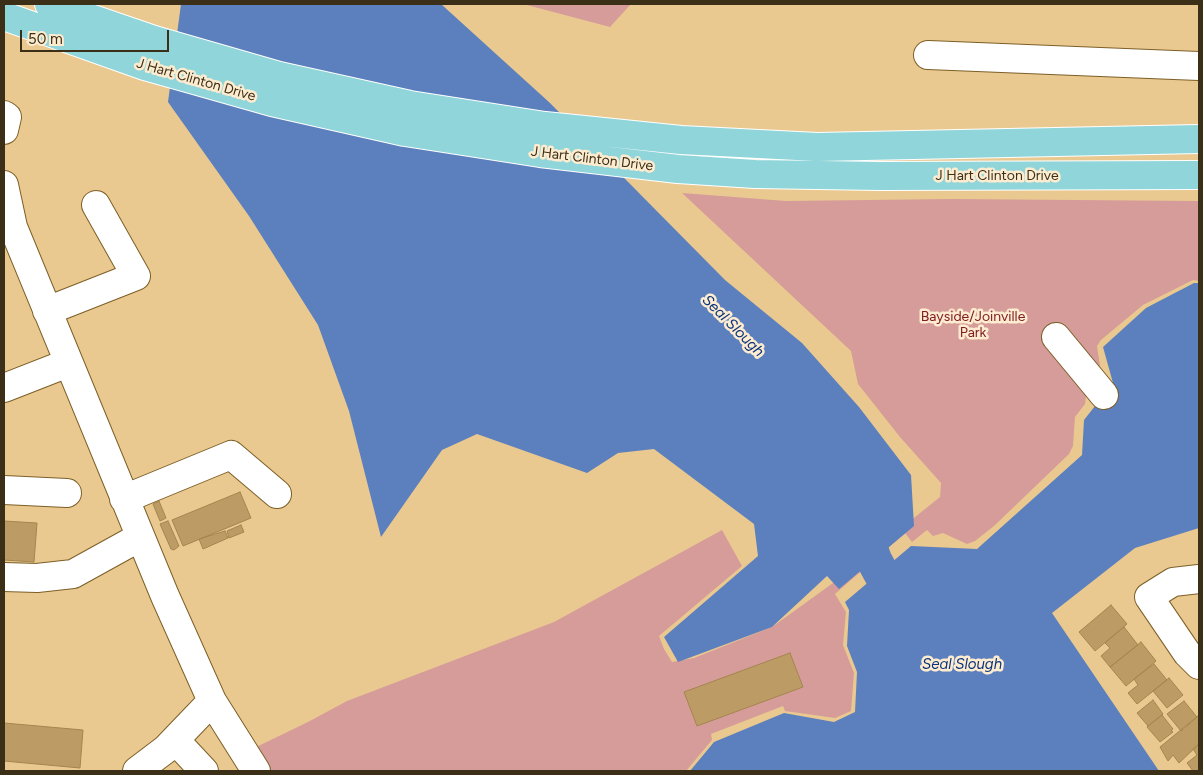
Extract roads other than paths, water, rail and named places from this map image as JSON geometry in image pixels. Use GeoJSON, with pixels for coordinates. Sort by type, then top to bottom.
{"type":"FeatureCollection","features":[{"type":"Feature","properties":{"kind":"main road","name":"J Hart Clinton Drive"},"geometry":{"type":"LineString","coordinates":[[49,4],[216,59],[318,85],[410,105],[546,126],[757,146],[899,147],[1199,139]]}},
{"type":"Feature","properties":{"kind":"main road","name":"J Hart Clinton Drive"},"geometry":{"type":"LineString","coordinates":[[4,16],[145,66],[272,102],[405,132],[598,160],[755,174],[843,176],[1199,175]]}},
{"type":"Feature","properties":{"kind":"street"},"geometry":{"type":"LineString","coordinates":[[928,54],[1199,66]]}},
{"type":"Feature","properties":{"kind":"street"},"geometry":{"type":"LineString","coordinates":[[4,115],[7,117],[4,130]]}},
{"type":"Feature","properties":{"kind":"street"},"geometry":{"type":"LineString","coordinates":[[4,184],[13,227],[165,596],[212,701],[256,771]]}},
{"type":"Feature","properties":{"kind":"street"},"geometry":{"type":"LineString","coordinates":[[47,311],[136,276],[96,205]]}},
{"type":"Feature","properties":{"kind":"street"},"geometry":{"type":"LineString","coordinates":[[1056,337],[1104,395]]}},
{"type":"Feature","properties":{"kind":"street"},"geometry":{"type":"LineString","coordinates":[[6,379],[68,363]]}},
{"type":"Feature","properties":{"kind":"street"},"geometry":{"type":"LineString","coordinates":[[124,499],[231,455],[277,494]]}},
{"type":"Feature","properties":{"kind":"street"},"geometry":{"type":"LineString","coordinates":[[4,490],[67,493]]}},
{"type":"Feature","properties":{"kind":"street"},"geometry":{"type":"LineString","coordinates":[[4,577],[37,578],[72,574],[140,537]]}},
{"type":"Feature","properties":{"kind":"street"},"geometry":{"type":"LineString","coordinates":[[1199,579],[1172,582],[1149,597],[1187,653],[1199,665]]}},
{"type":"Feature","properties":{"kind":"street"},"geometry":{"type":"LineString","coordinates":[[136,771],[175,740],[212,701]]}},
{"type":"Feature","properties":{"kind":"street"},"geometry":{"type":"LineString","coordinates":[[175,740],[204,771]]}},
{"type":"Feature","properties":{"kind":"water"},"geometry":{"type":"Polygon","coordinates":[[[181,4],[441,4],[550,103],[725,280],[802,343],[859,407],[911,475],[914,526],[839,589],[827,576],[772,627],[678,662],[664,637],[758,556],[754,524],[654,449],[618,453],[587,473],[477,434],[442,450],[381,537],[349,411],[318,325],[249,216],[168,102],[181,4]]]}},
{"type":"Feature","properties":{"kind":"water","name":"Seal Slough"},"geometry":{"type":"Polygon","coordinates":[[[1194,283],[1199,283],[1199,528],[1135,548],[1052,613],[1159,771],[690,771],[714,742],[784,713],[834,722],[855,712],[857,672],[847,646],[849,610],[845,602],[911,546],[977,549],[1082,455],[1084,420],[1113,383],[1103,347],[1146,308],[1194,283]]]}},
{"type":"Feature","properties":{"kind":"waterway","name":"Seal Slough"},"geometry":{"type":"LineString","coordinates":[[857,512],[874,560],[904,615]]}},
{"type":"Feature","properties":{"kind":"park label","name":"Bayside/Joinville Park"},"geometry":{"type":"Point","coordinates":[973,326]}}]}
